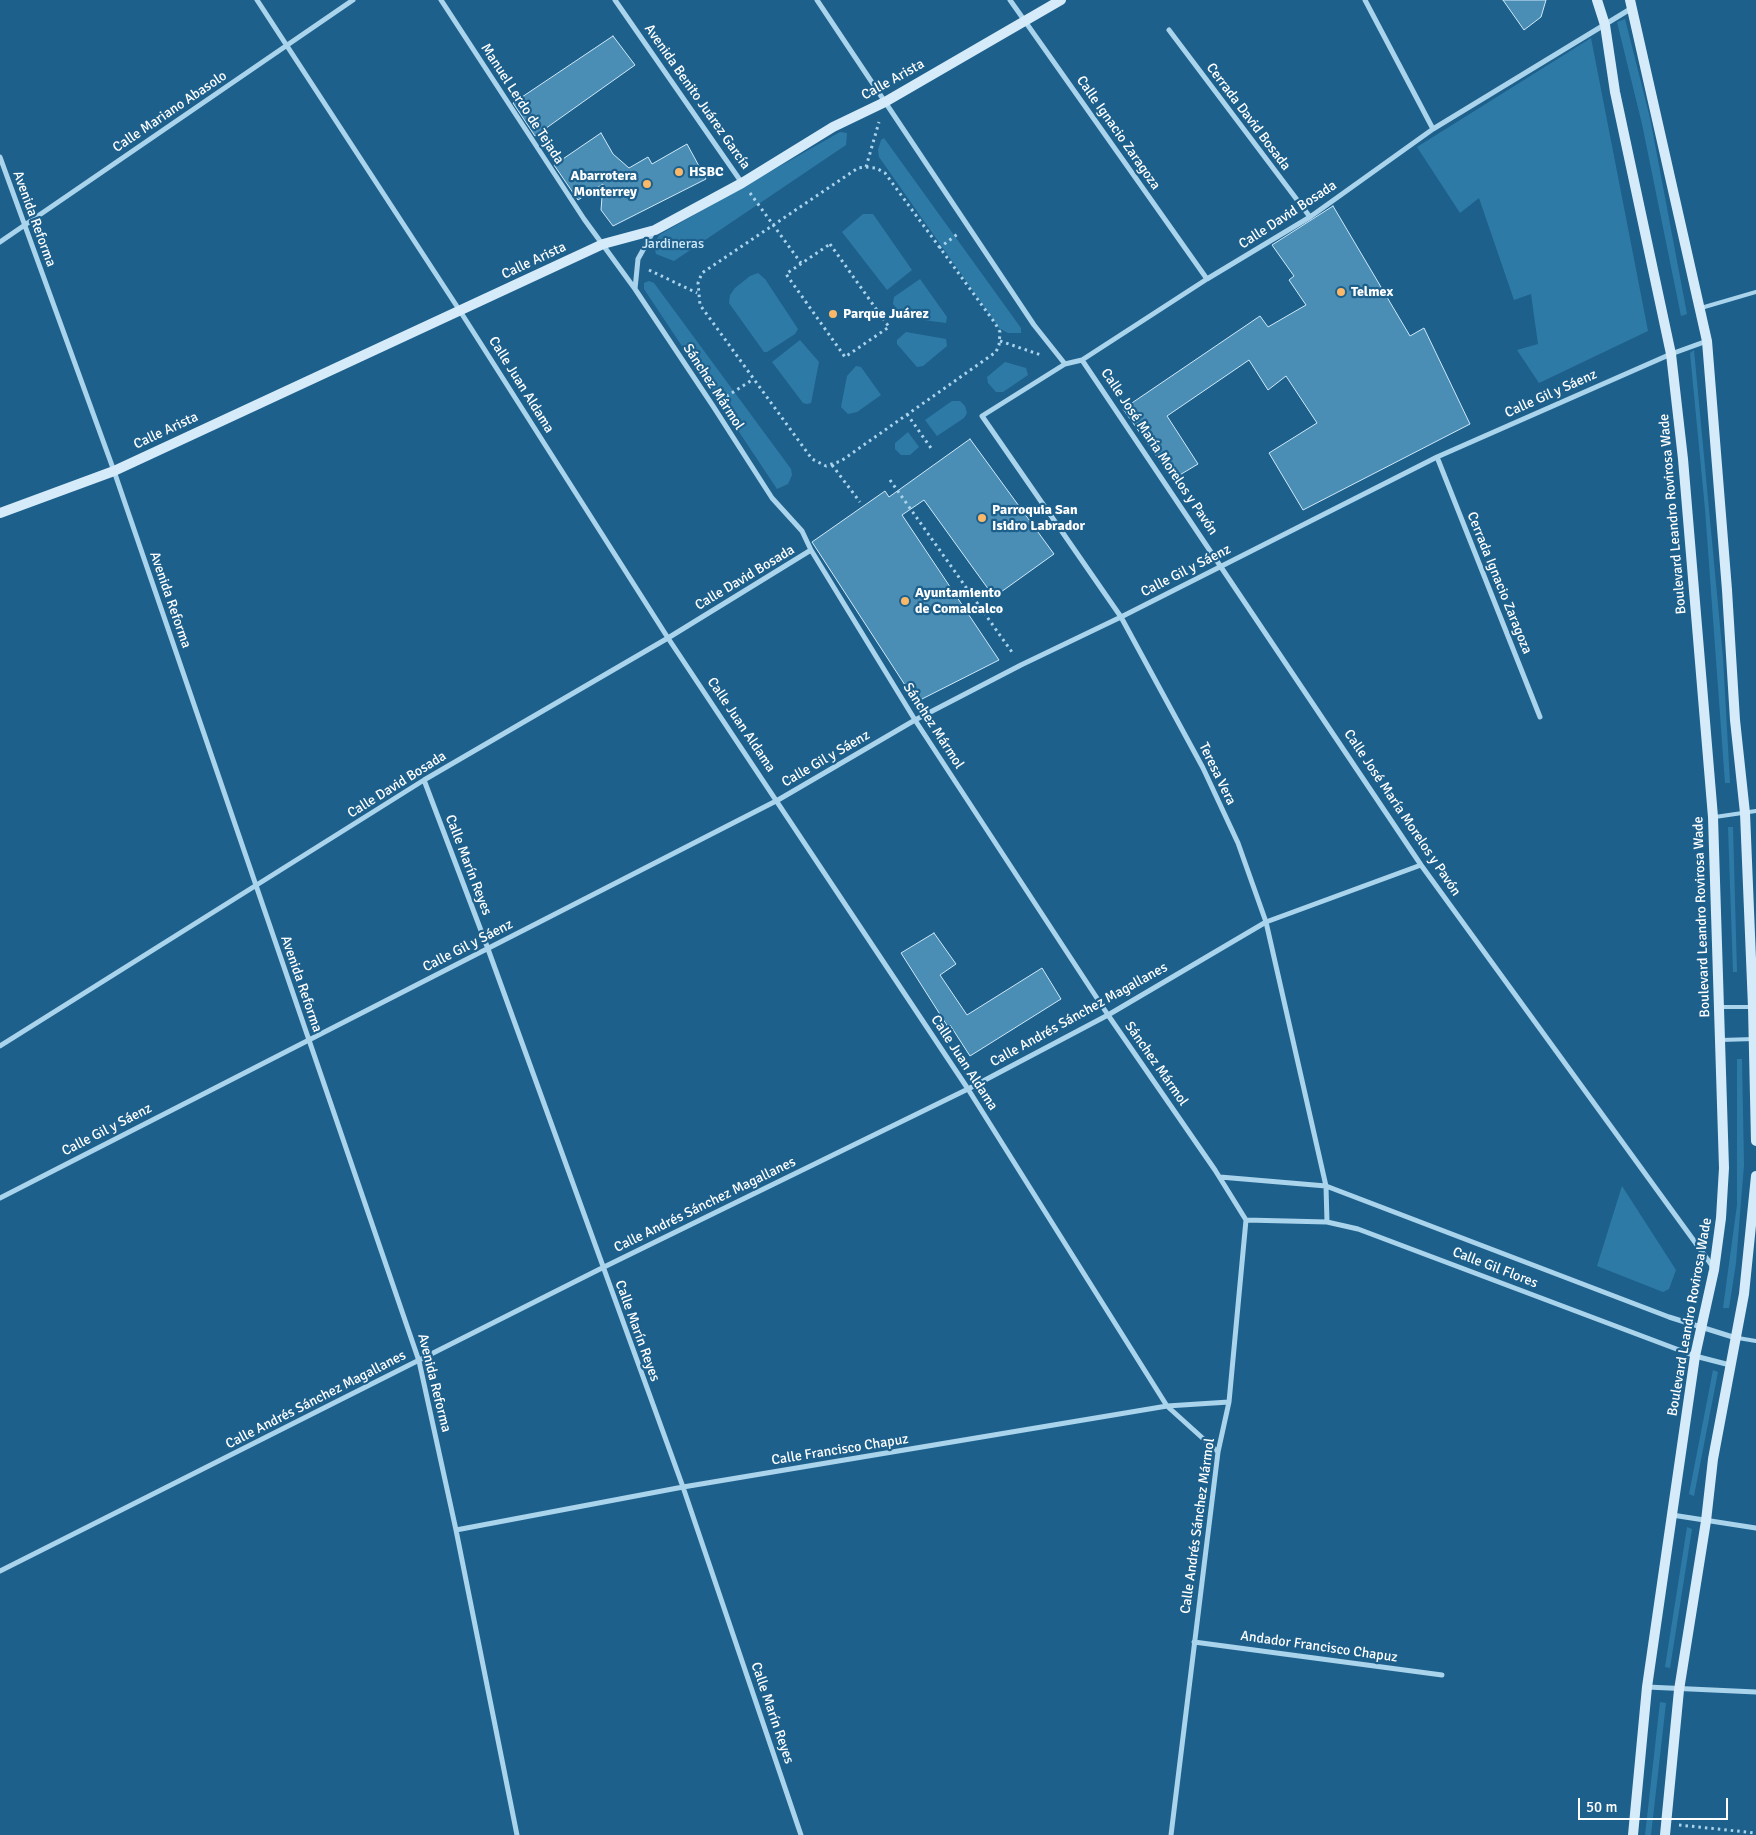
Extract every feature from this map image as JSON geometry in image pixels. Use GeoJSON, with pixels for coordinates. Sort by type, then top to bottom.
{"type":"FeatureCollection","features":[{"type":"Feature","properties":{"kind":"main road","name":"Calle Arista"},"geometry":{"type":"LineString","coordinates":[[0,513],[114,471],[602,244],[655,230],[742,183],[833,127],[885,102],[1061,0]]}},
{"type":"Feature","properties":{"kind":"main road","name":"Boulevard Leandro Rovirosa Wade"},"geometry":{"type":"LineString","coordinates":[[1597,0],[1605,25],[1615,92],[1671,354],[1694,580],[1703,717],[1713,817],[1724,1168],[1721,1218],[1714,1270],[1695,1356],[1647,1687],[1633,1835]]}},
{"type":"Feature","properties":{"kind":"main road"},"geometry":{"type":"LineString","coordinates":[[1631,4],[1707,341],[1735,720],[1744,813],[1755,1007],[1756,1141]]}},
{"type":"Feature","properties":{"kind":"main road"},"geometry":{"type":"LineString","coordinates":[[1666,1830],[1679,1690],[1706,1521],[1713,1459],[1744,1294],[1756,1176]]}},
{"type":"Feature","properties":{"kind":"street","name":"Calle Juan Aldama"},"geometry":{"type":"LineString","coordinates":[[257,0],[460,310],[668,638],[778,800],[968,1089],[1167,1406],[1218,1452]]}},
{"type":"Feature","properties":{"kind":"street","name":"Calle Mariano Abasolo"},"geometry":{"type":"LineString","coordinates":[[0,242],[353,0]]}},
{"type":"Feature","properties":{"kind":"street","name":"Manuel Lerdo de Tejada"},"geometry":{"type":"LineString","coordinates":[[441,0],[602,244]]}},
{"type":"Feature","properties":{"kind":"street","name":"Avenida Benito Juárez García"},"geometry":{"type":"LineString","coordinates":[[616,0],[742,183]]}},
{"type":"Feature","properties":{"kind":"street"},"geometry":{"type":"LineString","coordinates":[[817,0],[1034,325],[1066,364]]}},
{"type":"Feature","properties":{"kind":"street","name":"Calle Ignacio Zaragoza"},"geometry":{"type":"LineString","coordinates":[[1010,0],[1207,279]]}},
{"type":"Feature","properties":{"kind":"street"},"geometry":{"type":"LineString","coordinates":[[1365,0],[1432,129]]}},
{"type":"Feature","properties":{"kind":"street","name":"Calle David Bosada"},"geometry":{"type":"LineString","coordinates":[[982,418],[984,413],[1066,364],[1082,360],[1207,279],[1310,217],[1432,129],[1605,25],[1631,4]]}},
{"type":"Feature","properties":{"kind":"street","name":"Cerrada David Bosada"},"geometry":{"type":"LineString","coordinates":[[1168,30],[1310,217]]}},
{"type":"Feature","properties":{"kind":"street","name":"Avenida Reforma"},"geometry":{"type":"LineString","coordinates":[[0,158],[114,471],[419,1360],[456,1530],[517,1835]]}},
{"type":"Feature","properties":{"kind":"street"},"geometry":{"type":"LineString","coordinates":[[635,289],[637,264],[655,230]]}},
{"type":"Feature","properties":{"kind":"street","name":"Sánchez Mármol"},"geometry":{"type":"LineString","coordinates":[[602,244],[635,289],[772,498],[802,531],[811,550],[915,720],[1108,1015],[1220,1177],[1246,1220]]}},
{"type":"Feature","properties":{"kind":"street","name":"Calle Gil y Sáenz"},"geometry":{"type":"LineString","coordinates":[[0,1198],[778,800],[915,720],[1021,665],[1121,617],[1437,457],[1671,354],[1707,341]]}},
{"type":"Feature","properties":{"kind":"street","name":"Calle José María Morelos y Pavón"},"geometry":{"type":"LineString","coordinates":[[1082,360],[1222,565],[1422,865],[1714,1270]]}},
{"type":"Feature","properties":{"kind":"street","name":"Teresa Vera"},"geometry":{"type":"LineString","coordinates":[[982,418],[1121,617],[1203,768],[1238,843],[1266,922],[1326,1186],[1327,1222]]}},
{"type":"Feature","properties":{"kind":"street","name":"Cerrada Ignacio Zaragoza"},"geometry":{"type":"LineString","coordinates":[[1437,457],[1540,716]]}},
{"type":"Feature","properties":{"kind":"street","name":"Calle David Bosada"},"geometry":{"type":"LineString","coordinates":[[0,1046],[424,780],[668,638],[811,550]]}},
{"type":"Feature","properties":{"kind":"street","name":"Calle Marín Reyes"},"geometry":{"type":"LineString","coordinates":[[424,780],[488,949],[602,1268],[683,1487],[802,1835]]}},
{"type":"Feature","properties":{"kind":"street","name":"Calle Andrés Sánchez Magallanes"},"geometry":{"type":"LineString","coordinates":[[0,1571],[602,1268],[968,1089],[1108,1015],[1266,922],[1422,865]]}},
{"type":"Feature","properties":{"kind":"street"},"geometry":{"type":"LineString","coordinates":[[1220,1177],[1326,1186],[1702,1328],[1736,1338]]}},
{"type":"Feature","properties":{"kind":"street","name":"Calle Gil Flores"},"geometry":{"type":"LineString","coordinates":[[1246,1220],[1327,1222],[1358,1229],[1695,1356],[1730,1365]]}},
{"type":"Feature","properties":{"kind":"street","name":"Calle Andrés Sánchez Mármol"},"geometry":{"type":"LineString","coordinates":[[1171,1835],[1218,1452],[1229,1402],[1246,1220]]}},
{"type":"Feature","properties":{"kind":"street","name":"Calle Francisco Chapuz"},"geometry":{"type":"LineString","coordinates":[[456,1530],[683,1487],[1167,1406],[1229,1402]]}},
{"type":"Feature","properties":{"kind":"street"},"geometry":{"type":"LineString","coordinates":[[1672,1515],[1756,1528]]}},
{"type":"Feature","properties":{"kind":"street","name":"Andador Francisco Chapuz"},"geometry":{"type":"LineString","coordinates":[[1194,1642],[1442,1674]]}},
{"type":"Feature","properties":{"kind":"street"},"geometry":{"type":"LineString","coordinates":[[1647,1687],[1679,1690],[1756,1692]]}},
{"type":"Feature","properties":{"kind":"lane"},"geometry":{"type":"LineString","coordinates":[[1701,308],[1756,292]]}},
{"type":"Feature","properties":{"kind":"lane"},"geometry":{"type":"LineString","coordinates":[[1713,817],[1756,811]]}},
{"type":"Feature","properties":{"kind":"lane"},"geometry":{"type":"LineString","coordinates":[[1720,1007],[1755,1007]]}},
{"type":"Feature","properties":{"kind":"lane"},"geometry":{"type":"LineString","coordinates":[[1721,1040],[1755,1039]]}},
{"type":"Feature","properties":{"kind":"lane"},"geometry":{"type":"LineString","coordinates":[[1736,1338],[1756,1341]]}},
{"type":"Feature","properties":{"kind":"path"},"geometry":{"type":"LineString","coordinates":[[866,167],[885,102]]}},
{"type":"Feature","properties":{"kind":"path"},"geometry":{"type":"LineString","coordinates":[[866,167],[876,168],[885,173],[995,323],[1000,332],[1000,341],[996,352],[832,465],[819,464],[812,459],[752,380],[700,305],[697,293],[698,283],[702,273],[858,168],[866,167]]}},
{"type":"Feature","properties":{"kind":"path"},"geometry":{"type":"LineString","coordinates":[[742,183],[801,263]]}},
{"type":"Feature","properties":{"kind":"path"},"geometry":{"type":"LineString","coordinates":[[830,244],[889,327],[845,357],[786,274],[801,263],[830,244]]}},
{"type":"Feature","properties":{"kind":"path"},"geometry":{"type":"LineString","coordinates":[[637,264],[697,293]]}},
{"type":"Feature","properties":{"kind":"path"},"geometry":{"type":"LineString","coordinates":[[1000,341],[1066,364]]}},
{"type":"Feature","properties":{"kind":"path"},"geometry":{"type":"LineString","coordinates":[[712,406],[752,380]]}},
{"type":"Feature","properties":{"kind":"path"},"geometry":{"type":"LineString","coordinates":[[907,414],[933,451]]}},
{"type":"Feature","properties":{"kind":"path"},"geometry":{"type":"LineString","coordinates":[[832,465],[860,502]]}},
{"type":"Feature","properties":{"kind":"path"},"geometry":{"type":"LineString","coordinates":[[890,480],[1021,665]]}},
{"type":"Feature","properties":{"kind":"path"},"geometry":{"type":"LineString","coordinates":[[1666,1830],[1756,1833]]}},
{"type":"Feature","properties":{"kind":"green space"},"geometry":{"type":"Polygon","coordinates":[[[1625,19],[1650,118],[1687,314],[1681,316],[1642,124],[1617,22],[1625,19]]]}},
{"type":"Feature","properties":{"kind":"green space"},"geometry":{"type":"Polygon","coordinates":[[[1591,38],[1648,331],[1539,383],[1517,350],[1538,344],[1531,294],[1514,300],[1479,198],[1460,213],[1417,147],[1591,38]]]}},
{"type":"Feature","properties":{"kind":"green space","name":"Jardineras"},"geometry":{"type":"Polygon","coordinates":[[[840,132],[847,133],[846,145],[674,261],[656,254],[654,245],[659,235],[840,132]]]}},
{"type":"Feature","properties":{"kind":"green space"},"geometry":{"type":"Polygon","coordinates":[[[884,138],[1021,328],[1021,333],[1008,333],[999,328],[879,157],[878,150],[881,140],[884,138]]]}},
{"type":"Feature","properties":{"kind":"green space"},"geometry":{"type":"Polygon","coordinates":[[[863,214],[873,214],[912,270],[887,290],[842,232],[863,214]]]}},
{"type":"Feature","properties":{"kind":"green space"},"geometry":{"type":"Polygon","coordinates":[[[758,273],[765,279],[798,329],[795,334],[767,352],[764,352],[729,303],[730,295],[735,288],[750,276],[758,273]]]}},
{"type":"Feature","properties":{"kind":"green space"},"geometry":{"type":"Polygon","coordinates":[[[920,279],[947,317],[946,323],[908,318],[903,316],[893,304],[894,297],[920,279]]]}},
{"type":"Feature","properties":{"kind":"green space"},"geometry":{"type":"Polygon","coordinates":[[[649,281],[654,283],[791,469],[792,475],[788,484],[777,489],[644,289],[644,283],[649,281]]]}},
{"type":"Feature","properties":{"kind":"green space"},"geometry":{"type":"Polygon","coordinates":[[[906,332],[946,339],[947,346],[923,366],[917,367],[897,344],[897,340],[906,332]]]}},
{"type":"Feature","properties":{"kind":"green space"},"geometry":{"type":"Polygon","coordinates":[[[800,340],[819,362],[811,403],[807,404],[803,403],[772,362],[800,340]]]}},
{"type":"Feature","properties":{"kind":"green space"},"geometry":{"type":"Polygon","coordinates":[[[1694,350],[1723,658],[1730,783],[1725,783],[1705,509],[1690,353],[1694,350]]]}},
{"type":"Feature","properties":{"kind":"green space"},"geometry":{"type":"Polygon","coordinates":[[[1005,362],[1026,368],[1028,375],[1003,392],[996,392],[988,383],[987,377],[1005,362]]]}},
{"type":"Feature","properties":{"kind":"green space"},"geometry":{"type":"Polygon","coordinates":[[[856,366],[861,367],[881,395],[857,412],[848,414],[841,407],[847,376],[856,366]]]}},
{"type":"Feature","properties":{"kind":"green space"},"geometry":{"type":"Polygon","coordinates":[[[952,401],[960,401],[965,406],[967,413],[964,418],[937,436],[925,420],[952,401]]]}},
{"type":"Feature","properties":{"kind":"green space"},"geometry":{"type":"Polygon","coordinates":[[[908,432],[919,447],[910,455],[901,455],[895,449],[895,443],[908,432]]]}},
{"type":"Feature","properties":{"kind":"green space"},"geometry":{"type":"Polygon","coordinates":[[[1728,827],[1733,827],[1737,972],[1733,972],[1728,827]]]}},
{"type":"Feature","properties":{"kind":"green space"},"geometry":{"type":"Polygon","coordinates":[[[1737,1059],[1742,1059],[1744,1165],[1736,1263],[1729,1308],[1723,1308],[1737,1205],[1737,1059]]]}},
{"type":"Feature","properties":{"kind":"green space"},"geometry":{"type":"Polygon","coordinates":[[[1622,1186],[1676,1270],[1669,1289],[1663,1292],[1597,1266],[1622,1186]]]}},
{"type":"Feature","properties":{"kind":"green space"},"geometry":{"type":"Polygon","coordinates":[[[1713,1370],[1718,1372],[1694,1496],[1689,1494],[1713,1370]]]}},
{"type":"Feature","properties":{"kind":"green space"},"geometry":{"type":"Polygon","coordinates":[[[1687,1527],[1692,1529],[1670,1668],[1665,1667],[1687,1527]]]}},
{"type":"Feature","properties":{"kind":"green space"},"geometry":{"type":"Polygon","coordinates":[[[1660,1702],[1666,1703],[1651,1835],[1645,1835],[1660,1702]]]}},
{"type":"Feature","properties":{"kind":"building"},"geometry":{"type":"Polygon","coordinates":[[[1503,0],[1546,0],[1541,17],[1524,30],[1503,0]]]}},
{"type":"Feature","properties":{"kind":"building"},"geometry":{"type":"Polygon","coordinates":[[[613,36],[635,65],[535,136],[513,103],[613,36]]]}},
{"type":"Feature","properties":{"kind":"building"},"geometry":{"type":"Polygon","coordinates":[[[601,133],[613,154],[629,168],[648,157],[652,164],[687,144],[706,179],[613,226],[601,210],[603,184],[578,200],[554,165],[601,133]]]}},
{"type":"Feature","properties":{"kind":"building"},"geometry":{"type":"Polygon","coordinates":[[[1333,206],[1410,336],[1424,328],[1470,424],[1303,510],[1269,453],[1317,423],[1286,376],[1268,390],[1249,360],[1167,416],[1198,464],[1173,479],[1123,409],[1260,316],[1268,327],[1306,305],[1289,280],[1294,276],[1272,245],[1333,206]]]}},
{"type":"Feature","properties":{"kind":"building","name":"Ayuntamiento de Comalcalco"},"geometry":{"type":"Polygon","coordinates":[[[970,439],[1054,554],[994,597],[924,500],[902,515],[999,660],[916,702],[812,542],[885,491],[889,497],[970,439]]]}},
{"type":"Feature","properties":{"kind":"building"},"geometry":{"type":"Polygon","coordinates":[[[934,933],[956,964],[940,975],[967,1015],[1042,968],[1061,999],[970,1056],[950,1025],[948,1027],[901,953],[934,933]]]}},
{"type":"Feature","properties":{"kind":"place","name":"HSBC"},"geometry":{"type":"Point","coordinates":[679,172]}},
{"type":"Feature","properties":{"kind":"place","name":"Abarrotera Monterrey"},"geometry":{"type":"Point","coordinates":[647,184]}},
{"type":"Feature","properties":{"kind":"place","name":"Telmex"},"geometry":{"type":"Point","coordinates":[1341,292]}},
{"type":"Feature","properties":{"kind":"place","name":"Parque Juárez"},"geometry":{"type":"Point","coordinates":[833,314]}},
{"type":"Feature","properties":{"kind":"place","name":"Parroquia San Isidro Labrador"},"geometry":{"type":"Point","coordinates":[982,518]}},
{"type":"Feature","properties":{"kind":"place","name":"Ayuntamiento de Comalcalco"},"geometry":{"type":"Point","coordinates":[905,601]}}]}
